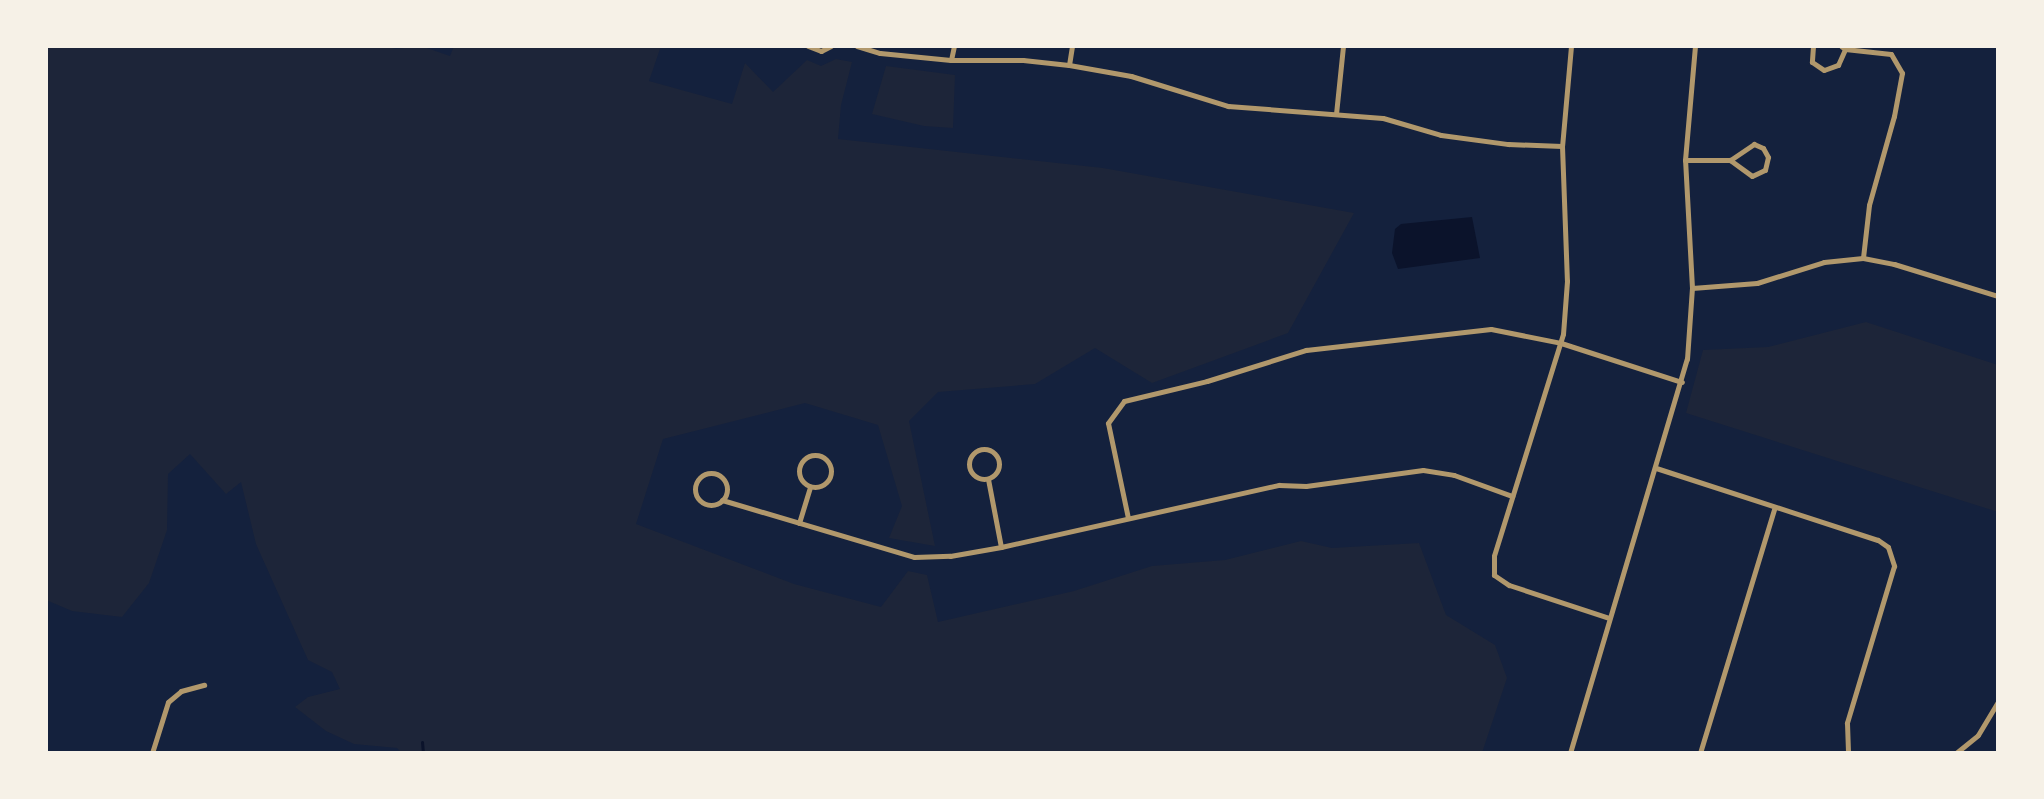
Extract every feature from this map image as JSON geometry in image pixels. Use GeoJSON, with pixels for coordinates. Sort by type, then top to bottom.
{"type":"FeatureCollection","features":[{"type":"Feature","properties":{"kind":"street"},"geometry":{"type":"LineString","coordinates":[[808,46],[821,51],[831,46]]}},
{"type":"Feature","properties":{"kind":"street"},"geometry":{"type":"LineString","coordinates":[[857,46],[880,53],[951,60],[1023,60],[1069,65],[1131,76],[1228,106],[1383,118],[1441,135],[1508,144],[1562,146]]}},
{"type":"Feature","properties":{"kind":"street"},"geometry":{"type":"LineString","coordinates":[[951,60],[954,46]]}},
{"type":"Feature","properties":{"kind":"street"},"geometry":{"type":"LineString","coordinates":[[1069,65],[1072,46]]}},
{"type":"Feature","properties":{"kind":"street"},"geometry":{"type":"LineString","coordinates":[[1336,114],[1343,46]]}},
{"type":"Feature","properties":{"kind":"street"},"geometry":{"type":"LineString","coordinates":[[1571,46],[1562,146],[1567,281],[1561,343],[1494,556],[1494,575],[1509,585],[1609,618]]}},
{"type":"Feature","properties":{"kind":"street"},"geometry":{"type":"LineString","coordinates":[[1570,753],[1682,382],[1691,337],[1692,288],[1685,160],[1695,46]]}},
{"type":"Feature","properties":{"kind":"street"},"geometry":{"type":"LineString","coordinates":[[1813,46],[1812,62],[1824,70],[1838,65],[1843,47],[1891,54],[1902,73],[1894,116],[1869,205],[1863,258]]}},
{"type":"Feature","properties":{"kind":"street"},"geometry":{"type":"LineString","coordinates":[[1685,160],[1730,160],[1754,144],[1763,148],[1768,157],[1765,170],[1752,176],[1730,160]]}},
{"type":"Feature","properties":{"kind":"street"},"geometry":{"type":"LineString","coordinates":[[1692,288],[1757,283],[1824,262],[1863,258],[1998,296]]}},
{"type":"Feature","properties":{"kind":"street"},"geometry":{"type":"LineString","coordinates":[[1128,518],[1108,423],[1124,401],[1207,381],[1306,350],[1491,329],[1561,343],[1682,382]]}},
{"type":"Feature","properties":{"kind":"street"},"geometry":{"type":"LineString","coordinates":[[979,449],[989,449],[998,460],[996,473],[988,479],[977,478],[970,471],[969,460],[979,449]]}},
{"type":"Feature","properties":{"kind":"street"},"geometry":{"type":"LineString","coordinates":[[817,455],[829,464],[831,475],[821,487],[810,487],[799,476],[800,465],[807,457],[817,455]]}},
{"type":"Feature","properties":{"kind":"street"},"geometry":{"type":"LineString","coordinates":[[1656,468],[1774,509],[1878,540],[1894,556],[1894,566],[1847,723],[1848,753]]}},
{"type":"Feature","properties":{"kind":"street"},"geometry":{"type":"LineString","coordinates":[[722,500],[726,490],[720,477],[711,474],[698,480],[696,496],[703,503],[713,505],[722,500],[914,557],[950,556],[1001,547],[1279,485],[1306,486],[1423,470],[1454,475],[1512,496]]}},
{"type":"Feature","properties":{"kind":"street"},"geometry":{"type":"LineString","coordinates":[[988,479],[1001,547]]}},
{"type":"Feature","properties":{"kind":"street"},"geometry":{"type":"LineString","coordinates":[[799,523],[810,487]]}},
{"type":"Feature","properties":{"kind":"street"},"geometry":{"type":"LineString","coordinates":[[1700,753],[1774,509]]}},
{"type":"Feature","properties":{"kind":"street"},"geometry":{"type":"LineString","coordinates":[[152,753],[168,702],[181,691],[204,685]]}},
{"type":"Feature","properties":{"kind":"street"},"geometry":{"type":"LineString","coordinates":[[1956,753],[1978,735],[1998,702]]}},
{"type":"Feature","properties":{"kind":"shaded area"},"geometry":{"type":"Polygon","coordinates":[[[46,46],[385,46],[396,49],[421,46],[450,56],[454,46],[661,46],[649,81],[732,104],[745,63],[773,92],[807,60],[821,66],[836,59],[852,62],[841,105],[838,139],[1103,168],[1354,213],[1288,333],[1152,383],[1095,348],[1035,384],[938,392],[909,421],[935,546],[889,538],[902,506],[878,425],[805,403],[663,439],[636,524],[794,584],[881,607],[908,571],[927,575],[938,622],[1074,591],[1152,566],[1225,560],[1301,541],[1332,548],[1419,543],[1446,615],[1495,645],[1507,678],[1482,753],[402,753],[397,748],[354,744],[326,731],[295,707],[308,697],[340,689],[332,672],[308,660],[256,544],[241,482],[226,494],[190,454],[168,474],[167,530],[149,583],[122,617],[72,611],[46,600],[46,46]]]}},
{"type":"Feature","properties":{"kind":"shaded area"},"geometry":{"type":"Polygon","coordinates":[[[886,66],[955,75],[953,128],[924,126],[872,114],[886,66]]]}},
{"type":"Feature","properties":{"kind":"shaded area"},"geometry":{"type":"Polygon","coordinates":[[[1472,217],[1480,258],[1398,269],[1392,253],[1395,229],[1401,224],[1472,217]]]}},
{"type":"Feature","properties":{"kind":"shaded area"},"geometry":{"type":"Polygon","coordinates":[[[1866,322],[1998,365],[1998,512],[1686,413],[1703,350],[1768,347],[1866,322]]]}},
{"type":"Feature","properties":{"kind":"waterway"},"geometry":{"type":"LineString","coordinates":[[422,742],[423,753]]}}]}
